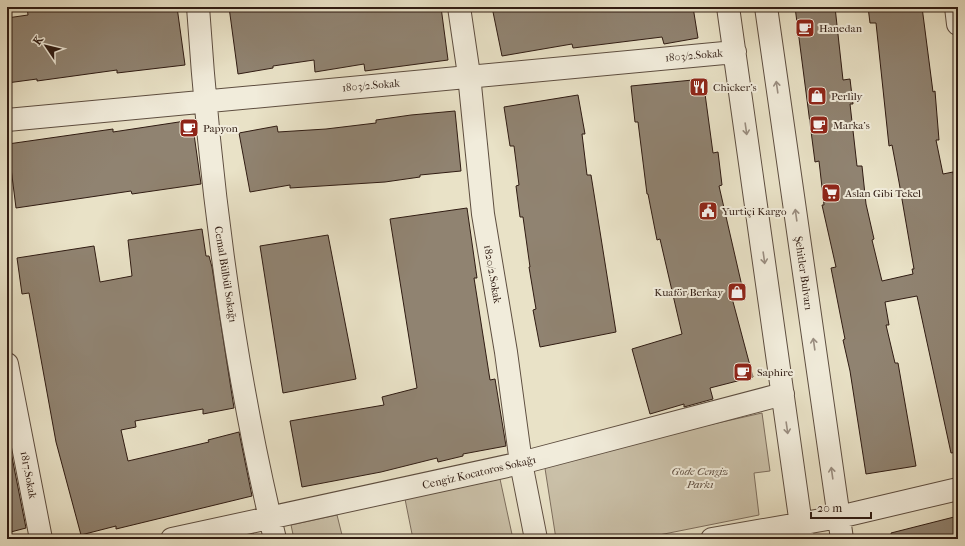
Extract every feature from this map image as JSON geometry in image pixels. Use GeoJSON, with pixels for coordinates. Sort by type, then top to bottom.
{"type":"FeatureCollection","features":[{"type":"Feature","properties":{"kind":"street","name":"Cemal Bülbül Sokağı"},"geometry":{"type":"LineString","coordinates":[[198,7],[204,101],[216,212],[247,408],[272,529]]}},
{"type":"Feature","properties":{"kind":"street","name":"1820/2.Sokak"},"geometry":{"type":"LineString","coordinates":[[459,7],[469,75],[483,214],[506,352],[521,463],[536,539]]}},
{"type":"Feature","properties":{"kind":"street"},"geometry":{"type":"LineString","coordinates":[[728,7],[802,531]]}},
{"type":"Feature","properties":{"kind":"street","name":"Şehitler Bulvarı"},"geometry":{"type":"LineString","coordinates":[[766,7],[842,539]]}},
{"type":"Feature","properties":{"kind":"street"},"geometry":{"type":"LineString","coordinates":[[956,7],[958,24]]}},
{"type":"Feature","properties":{"kind":"street","name":"1803/2.Sokak"},"geometry":{"type":"LineString","coordinates":[[7,120],[469,75],[735,52]]}},
{"type":"Feature","properties":{"kind":"street","name":"1817.Sokak"},"geometry":{"type":"LineString","coordinates":[[7,364],[41,539]]}},
{"type":"Feature","properties":{"kind":"street","name":"Cengiz Kocatoros Sokağı"},"geometry":{"type":"LineString","coordinates":[[172,539],[272,529],[783,394]]}},
{"type":"Feature","properties":{"kind":"street"},"geometry":{"type":"LineString","coordinates":[[712,539],[802,531],[838,517],[958,489]]}},
{"type":"Feature","properties":{"kind":"green space","name":"Gode Cengiz Parkı"},"geometry":{"type":"Polygon","coordinates":[[[762,413],[770,471],[754,473],[759,515],[639,539],[556,539],[544,462],[762,413]]]}},
{"type":"Feature","properties":{"kind":"green space"},"geometry":{"type":"Polygon","coordinates":[[[500,479],[513,539],[413,539],[405,499],[500,479]]]}},
{"type":"Feature","properties":{"kind":"green space"},"geometry":{"type":"Polygon","coordinates":[[[337,515],[343,539],[294,539],[291,525],[337,515]]]}},
{"type":"Feature","properties":{"kind":"green space"},"geometry":{"type":"Polygon","coordinates":[[[253,531],[254,539],[211,539],[253,531]]]}},
{"type":"Feature","properties":{"kind":"building"},"geometry":{"type":"Polygon","coordinates":[[[27,7],[177,7],[185,65],[117,73],[117,70],[37,81],[37,79],[7,83],[7,18],[28,15],[27,7]]]}},
{"type":"Feature","properties":{"kind":"building"},"geometry":{"type":"Polygon","coordinates":[[[229,7],[441,7],[448,60],[365,71],[364,64],[315,72],[314,60],[273,66],[273,68],[238,74],[229,7]]]}},
{"type":"Feature","properties":{"kind":"building"},"geometry":{"type":"Polygon","coordinates":[[[492,7],[693,7],[698,38],[664,44],[662,37],[573,48],[572,44],[502,56],[492,7]]]}},
{"type":"Feature","properties":{"kind":"building"},"geometry":{"type":"Polygon","coordinates":[[[795,7],[835,7],[843,80],[850,79],[853,104],[850,104],[857,166],[862,166],[866,204],[874,239],[872,240],[882,281],[913,274],[912,269],[914,269],[892,145],[889,146],[876,23],[870,23],[868,7],[922,7],[933,92],[935,91],[939,140],[936,140],[943,174],[953,172],[958,203],[958,452],[951,453],[917,296],[885,302],[889,325],[886,325],[895,363],[898,363],[916,466],[866,474],[850,371],[843,340],[845,339],[831,268],[836,267],[822,205],[824,205],[819,161],[815,162],[795,7]]]}},
{"type":"Feature","properties":{"kind":"building"},"geometry":{"type":"Polygon","coordinates":[[[703,79],[713,153],[718,152],[722,185],[719,186],[744,295],[732,298],[753,377],[710,388],[713,399],[684,407],[684,404],[650,414],[632,349],[682,334],[660,239],[657,240],[647,194],[638,122],[635,122],[631,86],[703,79]]]}},
{"type":"Feature","properties":{"kind":"building"},"geometry":{"type":"Polygon","coordinates":[[[578,95],[585,134],[582,134],[587,175],[591,175],[616,332],[540,347],[533,310],[536,309],[523,217],[520,217],[516,186],[519,185],[514,146],[510,146],[504,107],[578,95]]]}},
{"type":"Feature","properties":{"kind":"building"},"geometry":{"type":"Polygon","coordinates":[[[455,111],[461,171],[420,175],[420,177],[385,182],[290,188],[290,185],[250,192],[239,133],[277,126],[278,132],[326,129],[376,123],[376,120],[411,115],[455,111]]]}},
{"type":"Feature","properties":{"kind":"building"},"geometry":{"type":"Polygon","coordinates":[[[192,120],[201,184],[132,194],[131,191],[16,208],[8,144],[113,129],[113,132],[192,120]]]}},
{"type":"Feature","properties":{"kind":"building"},"geometry":{"type":"Polygon","coordinates":[[[467,208],[477,278],[474,278],[490,380],[495,379],[506,446],[463,454],[463,456],[438,462],[437,458],[381,472],[302,487],[290,421],[384,405],[382,397],[417,388],[390,219],[467,208]]]}},
{"type":"Feature","properties":{"kind":"building"},"geometry":{"type":"Polygon","coordinates":[[[202,229],[206,256],[209,256],[212,267],[234,408],[203,414],[203,409],[135,421],[136,427],[121,430],[128,461],[209,442],[208,440],[239,432],[252,496],[116,529],[116,526],[81,535],[56,442],[29,293],[22,294],[17,258],[94,246],[100,282],[132,276],[128,240],[202,229]]]}},
{"type":"Feature","properties":{"kind":"building"},"geometry":{"type":"Polygon","coordinates":[[[328,235],[356,379],[283,393],[260,246],[328,235]]]}},
{"type":"Feature","properties":{"kind":"building"},"geometry":{"type":"Polygon","coordinates":[[[10,447],[26,528],[7,533],[7,448],[10,447]]]}},
{"type":"Feature","properties":{"kind":"building"},"geometry":{"type":"Polygon","coordinates":[[[958,516],[958,539],[892,539],[891,533],[958,516]]]}},
{"type":"Feature","properties":{"kind":"place","name":"Hanedan"},"geometry":{"type":"Point","coordinates":[805,28]}},
{"type":"Feature","properties":{"kind":"place","name":"Chicker's"},"geometry":{"type":"Point","coordinates":[699,87]}},
{"type":"Feature","properties":{"kind":"place","name":"Perlily"},"geometry":{"type":"Point","coordinates":[817,96]}},
{"type":"Feature","properties":{"kind":"place","name":"Marka's"},"geometry":{"type":"Point","coordinates":[819,125]}},
{"type":"Feature","properties":{"kind":"place","name":"Papyon"},"geometry":{"type":"Point","coordinates":[189,128]}},
{"type":"Feature","properties":{"kind":"place","name":"Aslan Gibi Tekel"},"geometry":{"type":"Point","coordinates":[831,193]}},
{"type":"Feature","properties":{"kind":"place","name":"Yurtiçi Kargo"},"geometry":{"type":"Point","coordinates":[708,211]}},
{"type":"Feature","properties":{"kind":"place","name":"Kuaför Berkay"},"geometry":{"type":"Point","coordinates":[737,292]}},
{"type":"Feature","properties":{"kind":"place","name":"Saphire"},"geometry":{"type":"Point","coordinates":[743,372]}}]}
